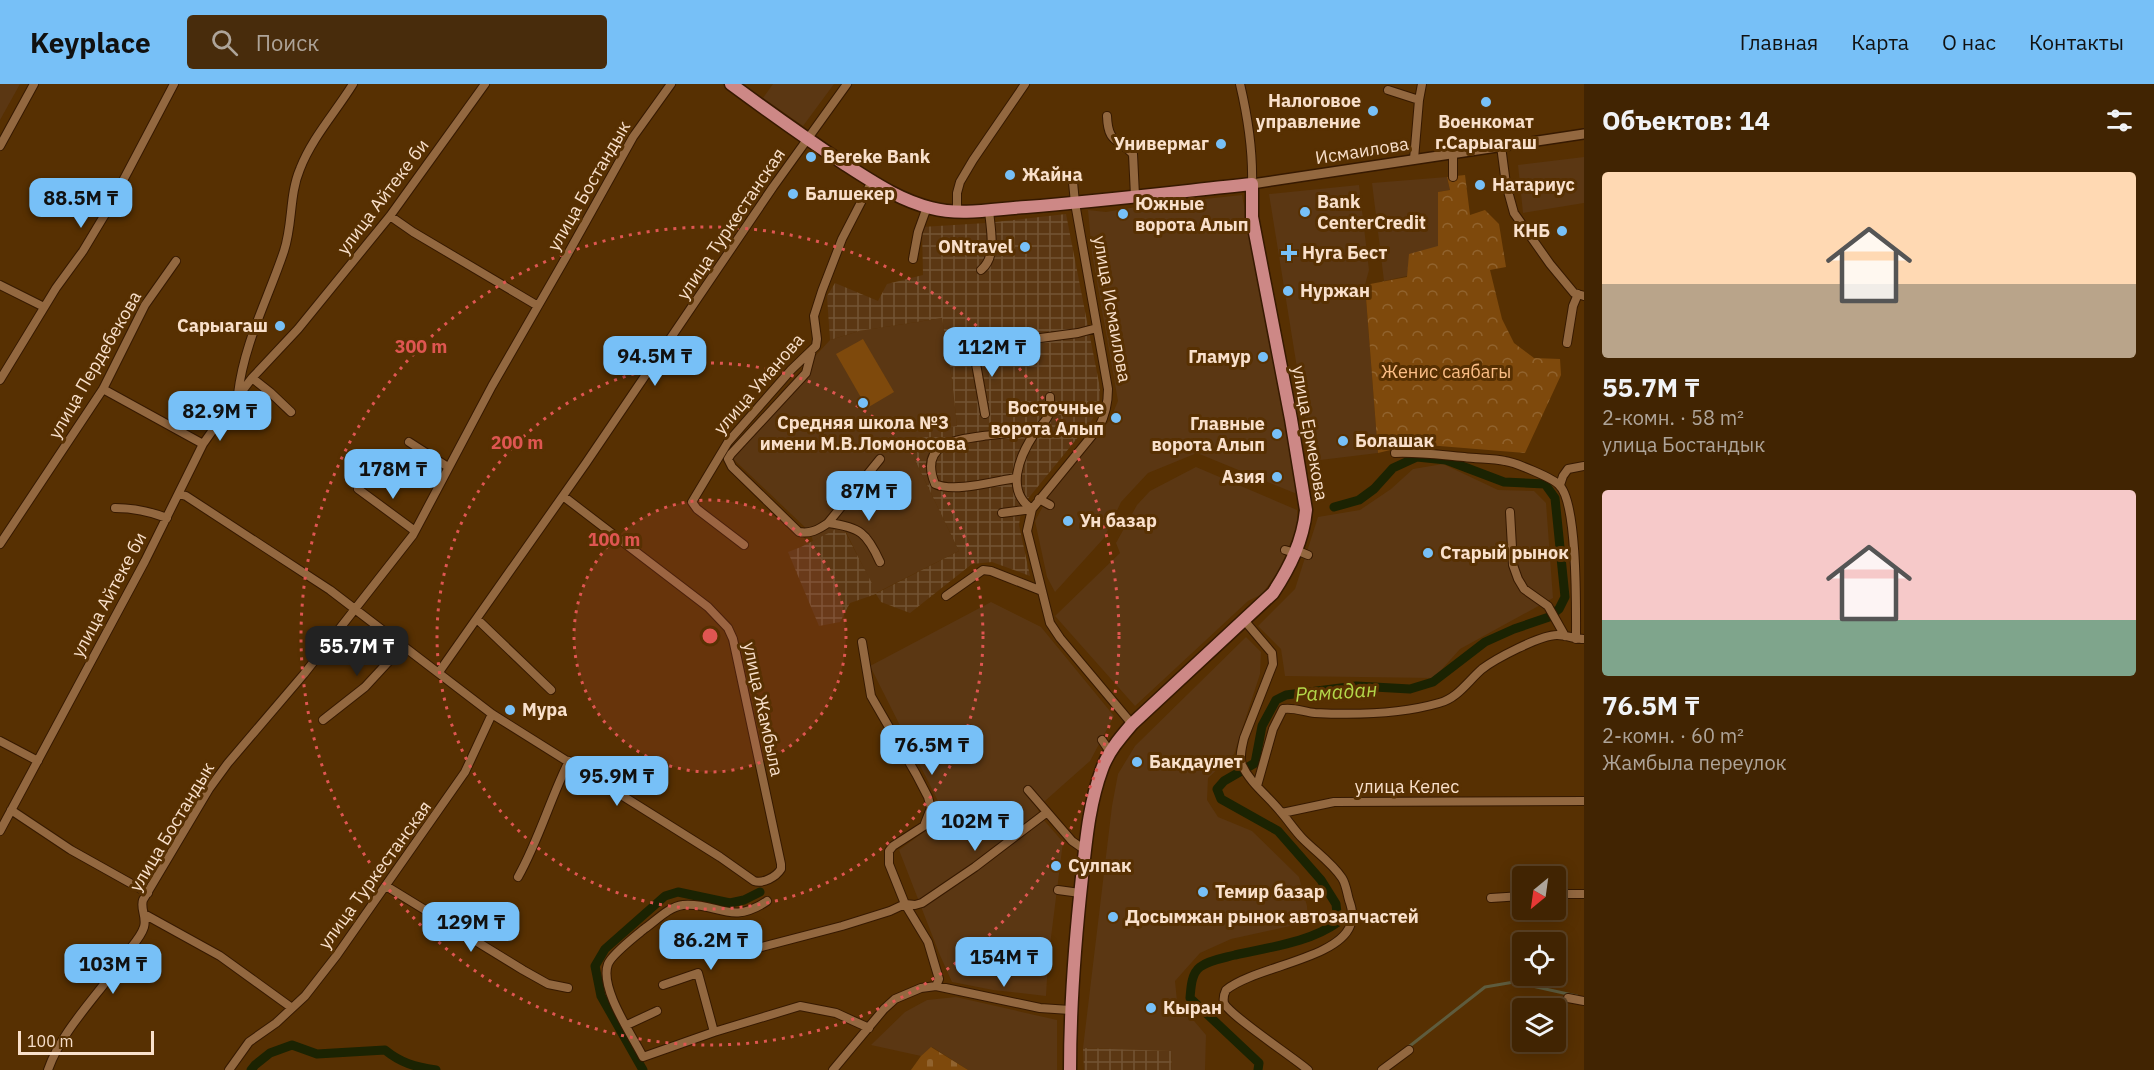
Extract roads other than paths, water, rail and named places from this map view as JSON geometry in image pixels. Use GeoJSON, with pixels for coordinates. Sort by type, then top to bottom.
{"type":"FeatureCollection","features":[{"type":"Feature","properties":{"kind":"main road"},"geometry":{"type":"LineString","coordinates":[[731,84],[806,139],[872,181],[903,199],[927,207],[957,211],[1075,203],[1252,184]]}},
{"type":"Feature","properties":{"kind":"main road","name":"улица Ермекова"},"geometry":{"type":"LineString","coordinates":[[1070,1070],[1070,1010],[1080,893],[1090,809],[1102,767],[1110,752],[1132,724],[1273,593],[1296,552],[1304,525],[1306,510],[1291,419],[1252,217],[1252,184]]}},
{"type":"Feature","properties":{"kind":"street"},"geometry":{"type":"LineString","coordinates":[[0,146],[34,84]]}},
{"type":"Feature","properties":{"kind":"street"},"geometry":{"type":"LineString","coordinates":[[0,380],[44,307],[107,211],[174,84]]}},
{"type":"Feature","properties":{"kind":"street"},"geometry":{"type":"LineString","coordinates":[[238,396],[248,343],[285,250],[290,231],[294,187],[299,170],[310,148],[353,84]]}},
{"type":"Feature","properties":{"kind":"street","name":"улица Айтеке би"},"geometry":{"type":"LineString","coordinates":[[0,831],[167,518],[203,444],[252,378],[298,329],[390,216],[485,84]]}},
{"type":"Feature","properties":{"kind":"street","name":"улица Бостандык"},"geometry":{"type":"LineString","coordinates":[[48,1070],[54,1052],[110,980],[140,934],[144,927],[141,905],[209,789],[404,548],[415,531],[492,386],[633,137],[671,84]]}},
{"type":"Feature","properties":{"kind":"street","name":"улица Туркестанская"},"geometry":{"type":"LineString","coordinates":[[439,672],[637,390],[806,139],[846,84]]}},
{"type":"Feature","properties":{"kind":"street"},"geometry":{"type":"LineString","coordinates":[[957,211],[957,193],[960,182],[1025,84]]}},
{"type":"Feature","properties":{"kind":"street"},"geometry":{"type":"LineString","coordinates":[[1414,159],[1422,84]]}},
{"type":"Feature","properties":{"kind":"street","name":"улица Ермекова"},"geometry":{"type":"LineString","coordinates":[[1242,85],[1253,154],[1252,184]]}},
{"type":"Feature","properties":{"kind":"street"},"geometry":{"type":"LineString","coordinates":[[1388,90],[1419,100]]}},
{"type":"Feature","properties":{"kind":"street"},"geometry":{"type":"LineString","coordinates":[[1107,117],[1112,138],[1133,154],[1136,196]]}},
{"type":"Feature","properties":{"kind":"street","name":"Исмаилова"},"geometry":{"type":"LineString","coordinates":[[1252,184],[1584,134]]}},
{"type":"Feature","properties":{"kind":"street"},"geometry":{"type":"LineString","coordinates":[[1500,146],[1506,184],[1514,213],[1550,264],[1581,295],[1573,306],[1567,343]]}},
{"type":"Feature","properties":{"kind":"street"},"geometry":{"type":"LineString","coordinates":[[1453,153],[1453,177]]}},
{"type":"Feature","properties":{"kind":"street","name":"улица Уманова"},"geometry":{"type":"LineString","coordinates":[[744,544],[692,502],[728,442],[791,370],[816,346],[818,339],[814,316],[822,291],[842,239],[872,181]]}},
{"type":"Feature","properties":{"kind":"street","name":"улица Исмаилова"},"geometry":{"type":"LineString","coordinates":[[1073,182],[1108,388],[1106,414],[1099,427],[1032,509],[1027,531],[1050,623],[1132,724]]}},
{"type":"Feature","properties":{"kind":"street"},"geometry":{"type":"LineString","coordinates":[[912,259],[927,207]]}},
{"type":"Feature","properties":{"kind":"street"},"geometry":{"type":"LineString","coordinates":[[981,270],[990,260],[992,253],[989,209]]}},
{"type":"Feature","properties":{"kind":"street"},"geometry":{"type":"LineString","coordinates":[[390,216],[538,306]]}},
{"type":"Feature","properties":{"kind":"street","name":"улица Пердебекова"},"geometry":{"type":"LineString","coordinates":[[0,544],[103,389],[145,305],[176,261]]}},
{"type":"Feature","properties":{"kind":"street"},"geometry":{"type":"LineString","coordinates":[[0,285],[44,307]]}},
{"type":"Feature","properties":{"kind":"street"},"geometry":{"type":"LineString","coordinates":[[985,414],[973,347],[1078,333],[1097,328]]}},
{"type":"Feature","properties":{"kind":"street"},"geometry":{"type":"LineString","coordinates":[[812,350],[806,373],[735,449],[728,459],[732,467],[799,532],[809,532],[828,523],[880,459]]}},
{"type":"Feature","properties":{"kind":"street"},"geometry":{"type":"LineString","coordinates":[[252,378],[291,412]]}},
{"type":"Feature","properties":{"kind":"street"},"geometry":{"type":"LineString","coordinates":[[103,389],[203,444]]}},
{"type":"Feature","properties":{"kind":"street"},"geometry":{"type":"LineString","coordinates":[[1032,509],[1018,496],[1016,477],[1026,446],[1035,431],[1048,417],[1050,397]]}},
{"type":"Feature","properties":{"kind":"street"},"geometry":{"type":"LineString","coordinates":[[1016,477],[943,487],[935,484],[930,469],[940,446],[954,440],[1035,431]]}},
{"type":"Feature","properties":{"kind":"street"},"geometry":{"type":"LineString","coordinates":[[409,442],[448,468]]}},
{"type":"Feature","properties":{"kind":"street"},"geometry":{"type":"LineString","coordinates":[[1257,786],[1273,729],[1283,709],[1291,708],[1313,713],[1361,714],[1440,703],[1458,693],[1481,670],[1496,660],[1538,639],[1549,636],[1566,636],[1580,639],[1573,545],[1567,503],[1560,485],[1543,475],[1507,461],[1419,452],[1395,453]]}},
{"type":"Feature","properties":{"kind":"street"},"geometry":{"type":"LineString","coordinates":[[1560,485],[1568,469],[1584,466]]}},
{"type":"Feature","properties":{"kind":"street"},"geometry":{"type":"LineString","coordinates":[[358,489],[415,531]]}},
{"type":"Feature","properties":{"kind":"street"},"geometry":{"type":"LineString","coordinates":[[178,494],[186,496],[230,524],[356,608],[402,647],[439,672],[451,684],[492,714],[569,761],[518,877]]}},
{"type":"Feature","properties":{"kind":"street","name":"улица Жамбыла"},"geometry":{"type":"LineString","coordinates":[[562,496],[708,607],[728,628],[733,639],[745,689],[781,869],[774,877],[756,882],[569,761]]}},
{"type":"Feature","properties":{"kind":"street"},"geometry":{"type":"LineString","coordinates":[[1039,499],[1050,505]]}},
{"type":"Feature","properties":{"kind":"street"},"geometry":{"type":"LineString","coordinates":[[115,508],[151,512],[167,518]]}},
{"type":"Feature","properties":{"kind":"street"},"geometry":{"type":"LineString","coordinates":[[1002,513],[1032,509]]}},
{"type":"Feature","properties":{"kind":"street"},"geometry":{"type":"LineString","coordinates":[[1510,512],[1513,565],[1518,579],[1524,588],[1548,606],[1566,636]]}},
{"type":"Feature","properties":{"kind":"street"},"geometry":{"type":"LineString","coordinates":[[828,523],[841,524],[860,531],[870,540],[880,562]]}},
{"type":"Feature","properties":{"kind":"street"},"geometry":{"type":"LineString","coordinates":[[946,596],[983,570],[1042,591]]}},
{"type":"Feature","properties":{"kind":"street"},"geometry":{"type":"LineString","coordinates":[[477,619],[551,690]]}},
{"type":"Feature","properties":{"kind":"street"},"geometry":{"type":"LineString","coordinates":[[1244,621],[1272,653],[1273,664],[1241,748],[1242,765],[1302,838],[1343,879],[1352,906],[1351,925],[1348,932],[1327,948],[1232,985],[1226,990],[1224,1000],[1226,1006],[1242,1021],[1308,1070]]}},
{"type":"Feature","properties":{"kind":"street"},"geometry":{"type":"LineString","coordinates":[[1257,635],[1266,631]]}},
{"type":"Feature","properties":{"kind":"street"},"geometry":{"type":"LineString","coordinates":[[862,642],[871,696],[916,774],[932,808],[924,826],[889,851],[889,864],[905,904],[928,942],[939,979],[936,986]]}},
{"type":"Feature","properties":{"kind":"street"},"geometry":{"type":"LineString","coordinates":[[323,720],[365,687],[402,647]]}},
{"type":"Feature","properties":{"kind":"street","name":"улица Туркестанская"},"geometry":{"type":"LineString","coordinates":[[229,1070],[249,1042],[305,996],[337,955],[465,772],[492,714]]}},
{"type":"Feature","properties":{"kind":"street"},"geometry":{"type":"LineString","coordinates":[[1102,740],[1110,752]]}},
{"type":"Feature","properties":{"kind":"street"},"geometry":{"type":"LineString","coordinates":[[0,741],[38,761]]}},
{"type":"Feature","properties":{"kind":"street"},"geometry":{"type":"LineString","coordinates":[[1028,790],[1072,841],[1085,850]]}},
{"type":"Feature","properties":{"kind":"street","name":"улица Келес"},"geometry":{"type":"LineString","coordinates":[[1282,813],[1334,802],[1584,801]]}},
{"type":"Feature","properties":{"kind":"street"},"geometry":{"type":"LineString","coordinates":[[11,810],[71,850],[148,893]]}},
{"type":"Feature","properties":{"kind":"street"},"geometry":{"type":"LineString","coordinates":[[758,948],[842,926],[905,904],[922,903],[1046,813]]}},
{"type":"Feature","properties":{"kind":"street"},"geometry":{"type":"LineString","coordinates":[[386,886],[523,970],[549,984],[568,988]]}},
{"type":"Feature","properties":{"kind":"street"},"geometry":{"type":"LineString","coordinates":[[1058,890],[1080,893]]}},
{"type":"Feature","properties":{"kind":"street"},"geometry":{"type":"LineString","coordinates":[[1566,894],[1584,894]]}},
{"type":"Feature","properties":{"kind":"street"},"geometry":{"type":"LineString","coordinates":[[1491,898],[1512,897]]}},
{"type":"Feature","properties":{"kind":"street"},"geometry":{"type":"LineString","coordinates":[[767,901],[759,907],[737,914],[707,907],[688,905],[674,907],[638,934],[611,959],[606,971],[608,983],[613,998],[643,1057],[714,1032],[800,1006],[836,1013],[869,1028]]}},
{"type":"Feature","properties":{"kind":"street"},"geometry":{"type":"LineString","coordinates":[[144,914],[220,956],[292,1008]]}},
{"type":"Feature","properties":{"kind":"street"},"geometry":{"type":"LineString","coordinates":[[663,985],[698,973],[714,1032]]}},
{"type":"Feature","properties":{"kind":"street"},"geometry":{"type":"LineString","coordinates":[[833,1070],[884,1009],[896,999],[921,988],[936,986],[1029,1006],[1070,1010]]}},
{"type":"Feature","properties":{"kind":"street"},"geometry":{"type":"LineString","coordinates":[[1568,998],[1584,1001]]}},
{"type":"Feature","properties":{"kind":"street"},"geometry":{"type":"LineString","coordinates":[[627,1025],[657,1011]]}},
{"type":"Feature","properties":{"kind":"street"},"geometry":{"type":"LineString","coordinates":[[1382,1070],[1409,1050]]}},
{"type":"Feature","properties":{"kind":"waterway","name":"Рамадан"},"geometry":{"type":"LineString","coordinates":[[1258,1070],[1259,1063],[1190,998],[1195,973],[1200,967],[1212,961],[1302,940],[1327,929],[1338,922],[1336,904],[1321,880],[1278,831],[1221,799],[1217,789],[1224,781],[1255,763],[1262,726],[1276,700],[1286,695],[1356,686],[1410,689],[1433,682],[1485,642],[1549,617],[1559,609],[1565,597],[1555,498],[1545,484],[1504,482],[1446,460],[1417,457],[1393,468],[1374,489],[1359,500],[1334,507]]}},
{"type":"Feature","properties":{"kind":"waterway"},"geometry":{"type":"LineString","coordinates":[[643,1070],[601,996],[595,966],[605,949],[665,896],[678,892],[730,903],[744,900],[760,892]]}},
{"type":"Feature","properties":{"kind":"waterway"},"geometry":{"type":"LineString","coordinates":[[1406,1049],[1485,987],[1514,982],[1577,996]]}},
{"type":"Feature","properties":{"kind":"waterway"},"geometry":{"type":"LineString","coordinates":[[251,1070],[270,1053],[292,1045],[317,1054],[385,1050],[409,1064],[436,1070]]}},
{"type":"Feature","properties":{"kind":"place","name":"Военкомат г.Сарыагаш"},"geometry":{"type":"Point","coordinates":[1486,102]}},
{"type":"Feature","properties":{"kind":"place","name":"Налоговое управление"},"geometry":{"type":"Point","coordinates":[1373,111]}},
{"type":"Feature","properties":{"kind":"place","name":"Универмаг"},"geometry":{"type":"Point","coordinates":[1221,144]}},
{"type":"Feature","properties":{"kind":"place","name":"Bereke Bank"},"geometry":{"type":"Point","coordinates":[811,157]}},
{"type":"Feature","properties":{"kind":"place","name":"Жайна"},"geometry":{"type":"Point","coordinates":[1010,175]}},
{"type":"Feature","properties":{"kind":"place","name":"Натариус"},"geometry":{"type":"Point","coordinates":[1480,185]}},
{"type":"Feature","properties":{"kind":"place","name":"Балшекер"},"geometry":{"type":"Point","coordinates":[793,194]}},
{"type":"Feature","properties":{"kind":"place","name":"Bank CenterCredit"},"geometry":{"type":"Point","coordinates":[1305,212]}},
{"type":"Feature","properties":{"kind":"place","name":"Южные ворота Алып"},"geometry":{"type":"Point","coordinates":[1123,214]}},
{"type":"Feature","properties":{"kind":"place","name":"КНБ"},"geometry":{"type":"Point","coordinates":[1562,231]}},
{"type":"Feature","properties":{"kind":"place","name":"ONtravel"},"geometry":{"type":"Point","coordinates":[1025,247]}},
{"type":"Feature","properties":{"kind":"place","name":"Нуга Бест"},"geometry":{"type":"Point","coordinates":[1289,253]}},
{"type":"Feature","properties":{"kind":"place","name":"Нуржан"},"geometry":{"type":"Point","coordinates":[1288,291]}},
{"type":"Feature","properties":{"kind":"place","name":"Сарыагаш"},"geometry":{"type":"Point","coordinates":[280,326]}},
{"type":"Feature","properties":{"kind":"place","name":"Гламур"},"geometry":{"type":"Point","coordinates":[1263,357]}},
{"type":"Feature","properties":{"kind":"place","name":"Средняя школа №3 имени М.В.Ломоносова"},"geometry":{"type":"Point","coordinates":[863,403]}},
{"type":"Feature","properties":{"kind":"place","name":"Восточные ворота Алып"},"geometry":{"type":"Point","coordinates":[1116,418]}},
{"type":"Feature","properties":{"kind":"place","name":"Главные ворота Алып"},"geometry":{"type":"Point","coordinates":[1277,434]}},
{"type":"Feature","properties":{"kind":"place","name":"Болашак"},"geometry":{"type":"Point","coordinates":[1343,441]}},
{"type":"Feature","properties":{"kind":"place","name":"Азия"},"geometry":{"type":"Point","coordinates":[1277,477]}},
{"type":"Feature","properties":{"kind":"place","name":"Ун базар"},"geometry":{"type":"Point","coordinates":[1068,521]}},
{"type":"Feature","properties":{"kind":"place","name":"Старый рынок"},"geometry":{"type":"Point","coordinates":[1428,553]}},
{"type":"Feature","properties":{"kind":"place","name":"Мура"},"geometry":{"type":"Point","coordinates":[510,710]}},
{"type":"Feature","properties":{"kind":"place","name":"Бакдаулет"},"geometry":{"type":"Point","coordinates":[1137,762]}},
{"type":"Feature","properties":{"kind":"place","name":"Сулпак"},"geometry":{"type":"Point","coordinates":[1056,866]}},
{"type":"Feature","properties":{"kind":"place","name":"Темир базар"},"geometry":{"type":"Point","coordinates":[1203,892]}},
{"type":"Feature","properties":{"kind":"place","name":"Досымжан рынок автозапчастей"},"geometry":{"type":"Point","coordinates":[1113,917]}},
{"type":"Feature","properties":{"kind":"place","name":"Кыран"},"geometry":{"type":"Point","coordinates":[1151,1008]}},
{"type":"Feature","properties":{"kind":"park label","name":"Женис саябагы"},"geometry":{"type":"Point","coordinates":[1446,372]}}]}
